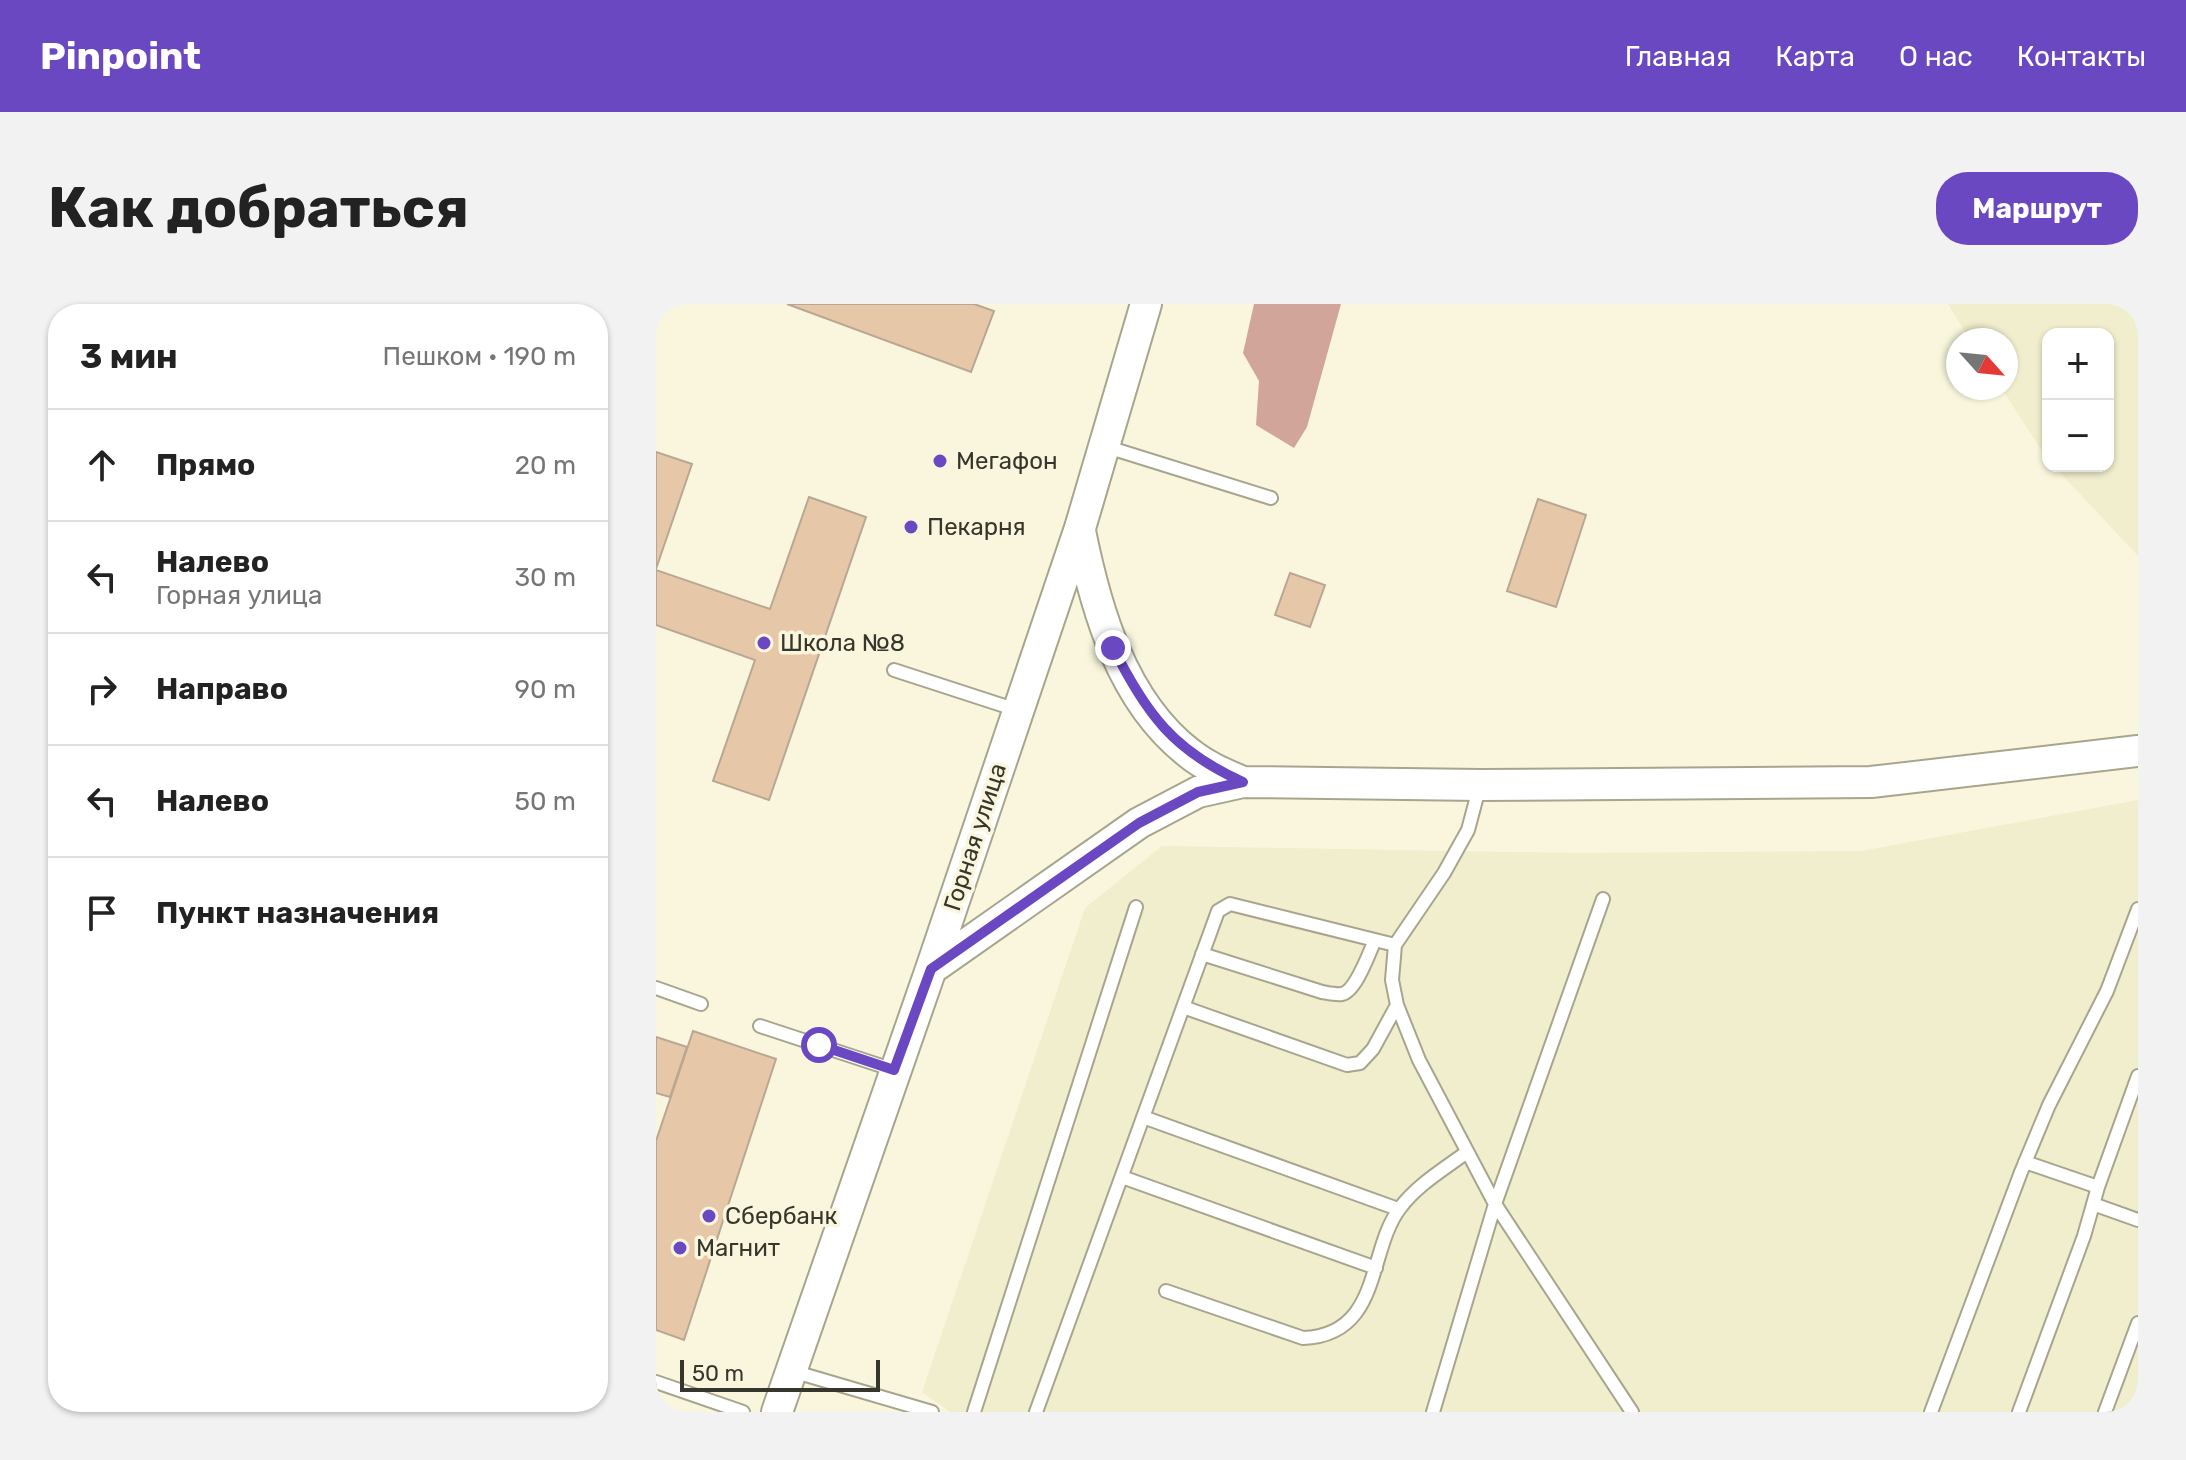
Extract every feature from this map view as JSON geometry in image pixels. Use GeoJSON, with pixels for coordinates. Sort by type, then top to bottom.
{"type":"FeatureCollection","features":[{"type":"Feature","properties":{"kind":"street","name":"Горная улица"},"geometry":{"type":"LineString","coordinates":[[777,1412],[1080,528],[1146,304]]}},
{"type":"Feature","properties":{"kind":"street"},"geometry":{"type":"LineString","coordinates":[[1080,528],[1096,601],[1113,648],[1133,686],[1153,715],[1188,752],[1214,769],[1243,782]]}},
{"type":"Feature","properties":{"kind":"street"},"geometry":{"type":"LineString","coordinates":[[931,969],[1139,823],[1198,792],[1243,782],[1480,785],[1871,782],[2138,751]]}},
{"type":"Feature","properties":{"kind":"lane"},"geometry":{"type":"LineString","coordinates":[[1104,446],[1271,498]]}},
{"type":"Feature","properties":{"kind":"lane"},"geometry":{"type":"LineString","coordinates":[[894,670],[1017,710]]}},
{"type":"Feature","properties":{"kind":"lane"},"geometry":{"type":"LineString","coordinates":[[1480,785],[1468,830],[1444,873],[1395,945],[1392,980],[1397,1005],[1419,1060],[1495,1204],[1632,1412]]}},
{"type":"Feature","properties":{"kind":"lane"},"geometry":{"type":"LineString","coordinates":[[1433,1412],[1495,1204],[1603,899]]}},
{"type":"Feature","properties":{"kind":"lane"},"geometry":{"type":"LineString","coordinates":[[1036,1412],[1218,911],[1230,904],[1395,945]]}},
{"type":"Feature","properties":{"kind":"lane"},"geometry":{"type":"LineString","coordinates":[[974,1412],[1136,907]]}},
{"type":"Feature","properties":{"kind":"lane"},"geometry":{"type":"LineString","coordinates":[[1931,1412],[2025,1162],[2049,1105],[2107,991],[2138,909]]}},
{"type":"Feature","properties":{"kind":"lane"},"geometry":{"type":"LineString","coordinates":[[1202,954],[1322,992],[1341,995],[1350,990],[1358,978],[1375,940]]}},
{"type":"Feature","properties":{"kind":"lane"},"geometry":{"type":"LineString","coordinates":[[656,988],[701,1004]]}},
{"type":"Feature","properties":{"kind":"lane"},"geometry":{"type":"LineString","coordinates":[[1183,1007],[1347,1065],[1360,1063],[1373,1049],[1397,1005]]}},
{"type":"Feature","properties":{"kind":"lane"},"geometry":{"type":"LineString","coordinates":[[760,1026],[894,1070]]}},
{"type":"Feature","properties":{"kind":"lane"},"geometry":{"type":"LineString","coordinates":[[2019,1412],[2084,1236],[2098,1187],[2138,1076]]}},
{"type":"Feature","properties":{"kind":"lane"},"geometry":{"type":"LineString","coordinates":[[1143,1117],[1398,1209]]}},
{"type":"Feature","properties":{"kind":"lane"},"geometry":{"type":"LineString","coordinates":[[1166,1291],[1303,1338],[1320,1338],[1346,1322],[1358,1310],[1367,1295],[1398,1209],[1421,1186],[1467,1152]]}},
{"type":"Feature","properties":{"kind":"lane"},"geometry":{"type":"LineString","coordinates":[[2025,1162],[2098,1187]]}},
{"type":"Feature","properties":{"kind":"lane"},"geometry":{"type":"LineString","coordinates":[[1122,1177],[1376,1268]]}},
{"type":"Feature","properties":{"kind":"lane"},"geometry":{"type":"LineString","coordinates":[[2093,1204],[2138,1220]]}},
{"type":"Feature","properties":{"kind":"lane"},"geometry":{"type":"LineString","coordinates":[[2105,1412],[2138,1323]]}},
{"type":"Feature","properties":{"kind":"lane"},"geometry":{"type":"LineString","coordinates":[[792,1371],[932,1412]]}},
{"type":"Feature","properties":{"kind":"lane"},"geometry":{"type":"LineString","coordinates":[[656,1382],[743,1412]]}},
{"type":"Feature","properties":{"kind":"shaded area"},"geometry":{"type":"Polygon","coordinates":[[[1254,304],[1341,304],[1307,427],[1294,448],[1256,425],[1259,381],[1243,353],[1254,304]]]}},
{"type":"Feature","properties":{"kind":"shaded area"},"geometry":{"type":"Polygon","coordinates":[[[1948,304],[2138,304],[2138,556],[2060,472],[2114,472],[2114,328],[2042,328],[2042,451],[2009,400],[2018,400],[2018,328],[1963,328],[1948,304]]]}},
{"type":"Feature","properties":{"kind":"shaded area"},"geometry":{"type":"Polygon","coordinates":[[[2138,800],[2138,1412],[950,1412],[922,1392],[1085,908],[1162,846],[1577,853],[1861,851],[2138,800]]]}},
{"type":"Feature","properties":{"kind":"building"},"geometry":{"type":"Polygon","coordinates":[[[787,304],[974,304],[994,311],[971,372],[787,304]]]}},
{"type":"Feature","properties":{"kind":"building"},"geometry":{"type":"Polygon","coordinates":[[[656,452],[692,464],[656,569],[656,452]]]}},
{"type":"Feature","properties":{"kind":"building","name":"Школа №8"},"geometry":{"type":"Polygon","coordinates":[[[809,497],[866,517],[769,800],[713,781],[755,660],[656,625],[656,570],[770,609],[809,497]]]}},
{"type":"Feature","properties":{"kind":"building"},"geometry":{"type":"Polygon","coordinates":[[[1538,499],[1586,515],[1556,607],[1507,591],[1538,499]]]}},
{"type":"Feature","properties":{"kind":"building"},"geometry":{"type":"Polygon","coordinates":[[[1290,573],[1325,585],[1310,627],[1275,615],[1290,573]]]}},
{"type":"Feature","properties":{"kind":"building"},"geometry":{"type":"Polygon","coordinates":[[[693,1031],[776,1059],[684,1340],[656,1330],[656,1141],[693,1031]]]}},
{"type":"Feature","properties":{"kind":"building"},"geometry":{"type":"Polygon","coordinates":[[[656,1037],[687,1047],[670,1097],[656,1093],[656,1037]]]}},
{"type":"Feature","properties":{"kind":"place","name":"Мегафон"},"geometry":{"type":"Point","coordinates":[940,461]}},
{"type":"Feature","properties":{"kind":"place","name":"Пекарня"},"geometry":{"type":"Point","coordinates":[911,527]}},
{"type":"Feature","properties":{"kind":"place","name":"Школа №8"},"geometry":{"type":"Point","coordinates":[764,643]}},
{"type":"Feature","properties":{"kind":"place","name":"Сбербанк"},"geometry":{"type":"Point","coordinates":[709,1216]}},
{"type":"Feature","properties":{"kind":"place","name":"Магнит"},"geometry":{"type":"Point","coordinates":[680,1248]}},
{"type":"Feature","properties":{"kind":"route"},"geometry":{"type":"LineString","coordinates":[[819,1045],[894,1070],[931,969],[1139,823],[1198,792],[1243,782],[1214,769],[1188,752],[1153,715],[1113,648]]}}]}
